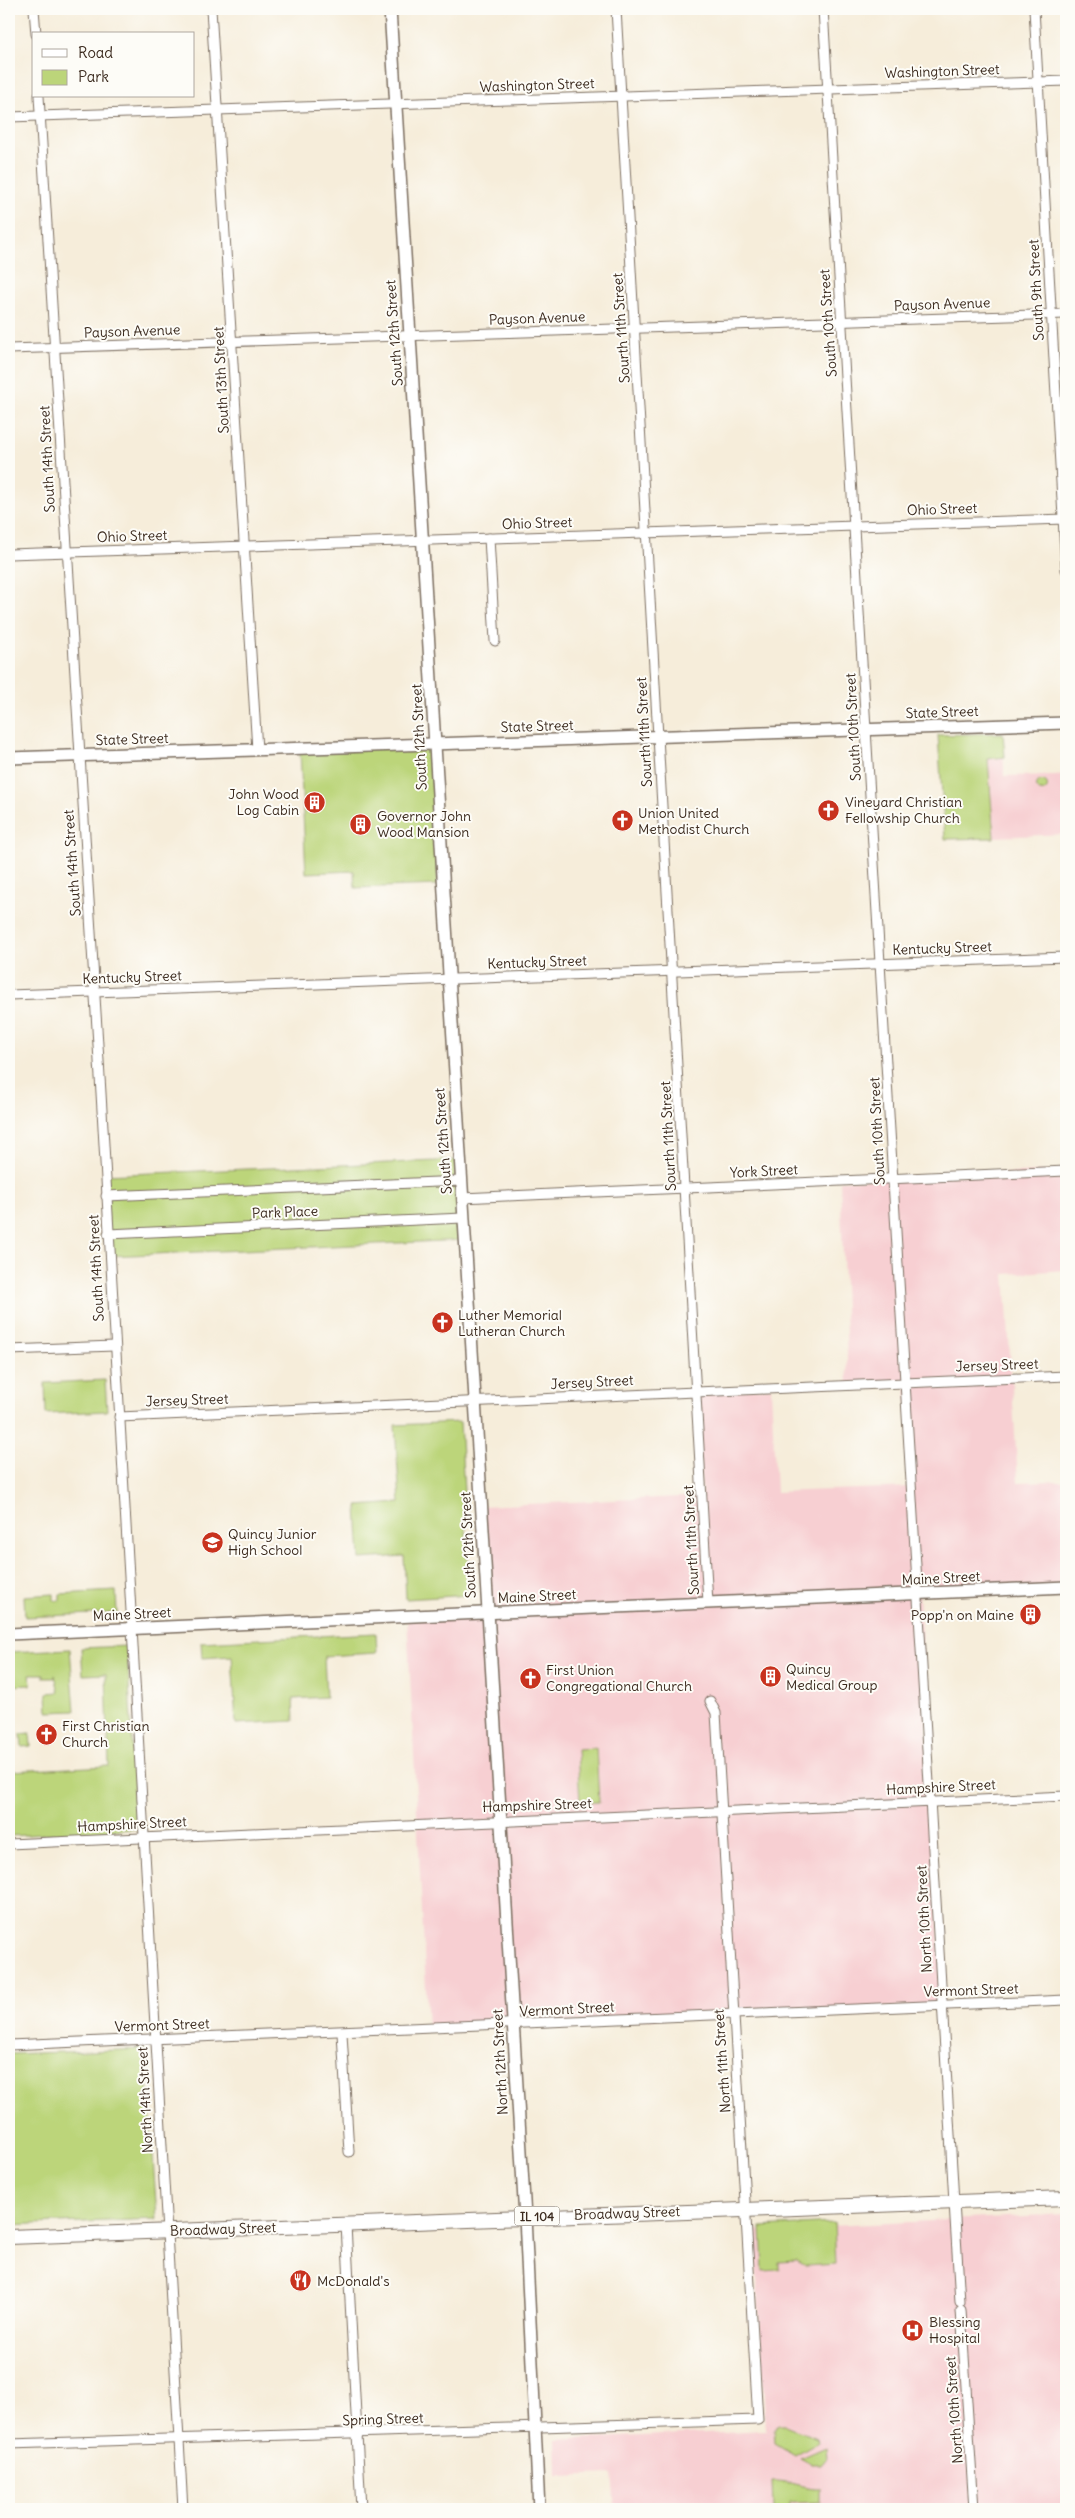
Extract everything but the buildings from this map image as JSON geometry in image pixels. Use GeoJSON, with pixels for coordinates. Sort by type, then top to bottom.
{"type":"FeatureCollection","features":[{"type":"Feature","properties":{"kind":"main road","name":"Broadway Street"},"geometry":{"type":"LineString","coordinates":[[9,2237],[1066,2198]]}},
{"type":"Feature","properties":{"kind":"street"},"geometry":{"type":"LineString","coordinates":[[34,9],[36,32]]}},
{"type":"Feature","properties":{"kind":"street","name":"South 13th Street"},"geometry":{"type":"LineString","coordinates":[[211,9],[257,750]]}},
{"type":"Feature","properties":{"kind":"street","name":"South 12th Street"},"geometry":{"type":"LineString","coordinates":[[390,9],[487,1613]]}},
{"type":"Feature","properties":{"kind":"street","name":"Sourth 11th Street"},"geometry":{"type":"LineString","coordinates":[[616,9],[708,1603]]}},
{"type":"Feature","properties":{"kind":"street","name":"South 10th Street"},"geometry":{"type":"LineString","coordinates":[[823,9],[918,1594]]}},
{"type":"Feature","properties":{"kind":"street","name":"South 9th Street"},"geometry":{"type":"LineString","coordinates":[[1034,9],[1065,519],[1066,570]]}},
{"type":"Feature","properties":{"kind":"street","name":"Washington Street"},"geometry":{"type":"LineString","coordinates":[[9,116],[1066,81]]}},
{"type":"Feature","properties":{"kind":"street","name":"South 14th Street"},"geometry":{"type":"LineString","coordinates":[[39,98],[131,1629]]}},
{"type":"Feature","properties":{"kind":"street","name":"Payson Avenue"},"geometry":{"type":"LineString","coordinates":[[9,349],[1066,314]]}},
{"type":"Feature","properties":{"kind":"street","name":"Ohio Street"},"geometry":{"type":"LineString","coordinates":[[9,554],[1065,519]]}},
{"type":"Feature","properties":{"kind":"street"},"geometry":{"type":"LineString","coordinates":[[489,538],[495,641]]}},
{"type":"Feature","properties":{"kind":"street","name":"State Street"},"geometry":{"type":"LineString","coordinates":[[9,758],[1066,723]]}},
{"type":"Feature","properties":{"kind":"street","name":"Kentucky Street"},"geometry":{"type":"LineString","coordinates":[[9,995],[1066,956]]}},
{"type":"Feature","properties":{"kind":"street","name":"York Street"},"geometry":{"type":"LineString","coordinates":[[462,1198],[1066,1172]]}},
{"type":"Feature","properties":{"kind":"street","name":"Park Place"},"geometry":{"type":"LineString","coordinates":[[106,1196],[461,1181]]}},
{"type":"Feature","properties":{"kind":"street","name":"Park Place"},"geometry":{"type":"LineString","coordinates":[[108,1234],[463,1218]]}},
{"type":"Feature","properties":{"kind":"street"},"geometry":{"type":"LineString","coordinates":[[9,1350],[114,1346]]}},
{"type":"Feature","properties":{"kind":"street","name":"Jersey Street"},"geometry":{"type":"LineString","coordinates":[[119,1417],[1066,1376]]}},
{"type":"Feature","properties":{"kind":"street","name":"Maine Street"},"geometry":{"type":"LineString","coordinates":[[9,1634],[1066,1587]]}},
{"type":"Feature","properties":{"kind":"street","name":"North 10th Street"},"geometry":{"type":"LineString","coordinates":[[918,1594],[974,2509]]}},
{"type":"Feature","properties":{"kind":"street","name":"North 12th Street"},"geometry":{"type":"LineString","coordinates":[[487,1613],[525,2217],[539,2509]]}},
{"type":"Feature","properties":{"kind":"street","name":"North 14th Street"},"geometry":{"type":"LineString","coordinates":[[131,1629],[145,1837],[183,2509]]}},
{"type":"Feature","properties":{"kind":"street","name":"North 11th Street"},"geometry":{"type":"LineString","coordinates":[[710,1701],[716,1713],[758,2420]]}},
{"type":"Feature","properties":{"kind":"street","name":"Hampshire Street"},"geometry":{"type":"LineString","coordinates":[[9,1844],[1066,1796]]}},
{"type":"Feature","properties":{"kind":"street","name":"Vermont Street"},"geometry":{"type":"LineString","coordinates":[[9,2046],[1066,2000]]}},
{"type":"Feature","properties":{"kind":"street"},"geometry":{"type":"LineString","coordinates":[[342,2032],[349,2152]]}},
{"type":"Feature","properties":{"kind":"street"},"geometry":{"type":"LineString","coordinates":[[346,2224],[361,2509]]}},
{"type":"Feature","properties":{"kind":"street","name":"Spring Street"},"geometry":{"type":"LineString","coordinates":[[9,2444],[758,2420]]}},
{"type":"Feature","properties":{"kind":"shaded area"},"geometry":{"type":"Polygon","coordinates":[[[1003,733],[1004,776],[1065,775],[1066,834],[945,839],[938,735],[1003,733]]]}},
{"type":"Feature","properties":{"kind":"shaded area"},"geometry":{"type":"Polygon","coordinates":[[[1066,1171],[1066,1270],[1005,1274],[1018,1482],[1066,1481],[1066,1587],[919,1594],[943,2005],[428,2029],[407,1617],[487,1613],[481,1506],[702,1496],[696,1392],[771,1388],[776,1492],[912,1487],[906,1383],[848,1385],[840,1181],[1066,1171]]]}},
{"type":"Feature","properties":{"kind":"shaded area","name":"Blessing Hospital"},"geometry":{"type":"Polygon","coordinates":[[[1066,2214],[1066,2509],[615,2509],[612,2474],[557,2476],[556,2440],[766,2430],[754,2230],[1066,2214]]]}},
{"type":"Feature","properties":{"kind":"green space"},"geometry":{"type":"Polygon","coordinates":[[[1003,733],[1005,757],[988,759],[994,838],[945,839],[938,735],[1003,733]]]}},
{"type":"Feature","properties":{"kind":"green space"},"geometry":{"type":"Polygon","coordinates":[[[432,746],[438,885],[355,888],[354,871],[306,873],[300,752],[432,746]]]}},
{"type":"Feature","properties":{"kind":"green space"},"geometry":{"type":"Polygon","coordinates":[[[1042,780],[1048,786],[1042,792],[1036,786],[1042,780]]]}},
{"type":"Feature","properties":{"kind":"green space"},"geometry":{"type":"Polygon","coordinates":[[[460,1160],[465,1240],[109,1256],[105,1175],[460,1160]]]}},
{"type":"Feature","properties":{"kind":"green space"},"geometry":{"type":"Polygon","coordinates":[[[105,1380],[107,1411],[46,1414],[45,1383],[105,1380]]]}},
{"type":"Feature","properties":{"kind":"green space"},"geometry":{"type":"Polygon","coordinates":[[[460,1422],[470,1595],[406,1599],[404,1556],[360,1559],[357,1506],[400,1503],[395,1425],[460,1422]]]}},
{"type":"Feature","properties":{"kind":"green space"},"geometry":{"type":"Polygon","coordinates":[[[116,1591],[117,1613],[25,1617],[24,1596],[54,1594],[54,1601],[60,1600],[60,1594],[116,1591]]]}},
{"type":"Feature","properties":{"kind":"green space"},"geometry":{"type":"Polygon","coordinates":[[[376,1633],[377,1653],[324,1656],[326,1697],[293,1699],[294,1721],[236,1724],[232,1656],[202,1658],[201,1642],[376,1633]]]}},
{"type":"Feature","properties":{"kind":"green space"},"geometry":{"type":"Polygon","coordinates":[[[127,1646],[137,1829],[9,1836],[9,1771],[109,1766],[106,1674],[83,1675],[81,1648],[127,1646]]]}},
{"type":"Feature","properties":{"kind":"green space"},"geometry":{"type":"Polygon","coordinates":[[[70,1649],[75,1711],[48,1712],[47,1693],[59,1692],[55,1675],[55,1678],[44,1678],[44,1674],[30,1674],[31,1685],[9,1686],[9,1652],[70,1649]]]}},
{"type":"Feature","properties":{"kind":"green space"},"geometry":{"type":"Polygon","coordinates":[[[30,1733],[31,1746],[22,1747],[21,1734],[30,1733]]]}},
{"type":"Feature","properties":{"kind":"green space"},"geometry":{"type":"Polygon","coordinates":[[[596,1748],[599,1802],[580,1803],[577,1749],[596,1748]]]}},
{"type":"Feature","properties":{"kind":"green space"},"geometry":{"type":"Polygon","coordinates":[[[146,2049],[157,2219],[9,2225],[9,2054],[146,2049]]]}},
{"type":"Feature","properties":{"kind":"green space"},"geometry":{"type":"Polygon","coordinates":[[[834,2223],[836,2264],[806,2266],[797,2261],[779,2262],[779,2269],[763,2270],[761,2227],[834,2223]]]}},
{"type":"Feature","properties":{"kind":"green space"},"geometry":{"type":"Polygon","coordinates":[[[778,2425],[784,2425],[816,2438],[817,2442],[795,2455],[775,2443],[774,2430],[778,2425]]]}},
{"type":"Feature","properties":{"kind":"green space"},"geometry":{"type":"Polygon","coordinates":[[[826,2447],[827,2457],[821,2464],[812,2464],[801,2458],[826,2447]]]}},
{"type":"Feature","properties":{"kind":"green space"},"geometry":{"type":"Polygon","coordinates":[[[772,2481],[821,2488],[821,2502],[789,2503],[789,2509],[773,2509],[772,2481]]]}},
{"type":"Feature","properties":{"kind":"place","name":"John Wood Log Cabin"},"geometry":{"type":"Point","coordinates":[315,802]}},
{"type":"Feature","properties":{"kind":"place","name":"Vineyard Christian Fellowship Church"},"geometry":{"type":"Point","coordinates":[829,810]}},
{"type":"Feature","properties":{"kind":"place","name":"Union United Methodist Church"},"geometry":{"type":"Point","coordinates":[622,821]}},
{"type":"Feature","properties":{"kind":"place","name":"Governor John Wood Mansion"},"geometry":{"type":"Point","coordinates":[361,824]}},
{"type":"Feature","properties":{"kind":"place","name":"Luther Memorial Lutheran Church"},"geometry":{"type":"Point","coordinates":[442,1323]}},
{"type":"Feature","properties":{"kind":"place","name":"Quincy Junior High School"},"geometry":{"type":"Point","coordinates":[212,1542]}},
{"type":"Feature","properties":{"kind":"place","name":"Popp'n on Maine"},"geometry":{"type":"Point","coordinates":[1030,1615]}},
{"type":"Feature","properties":{"kind":"place","name":"Quincy Medical Group"},"geometry":{"type":"Point","coordinates":[770,1677]}},
{"type":"Feature","properties":{"kind":"place","name":"First Union Congregational Church"},"geometry":{"type":"Point","coordinates":[530,1678]}},
{"type":"Feature","properties":{"kind":"place","name":"First Christian Church"},"geometry":{"type":"Point","coordinates":[46,1734]}},
{"type":"Feature","properties":{"kind":"place","name":"McDonald's"},"geometry":{"type":"Point","coordinates":[301,2281]}},
{"type":"Feature","properties":{"kind":"place","name":"Blessing Hospital"},"geometry":{"type":"Point","coordinates":[913,2330]}}]}
